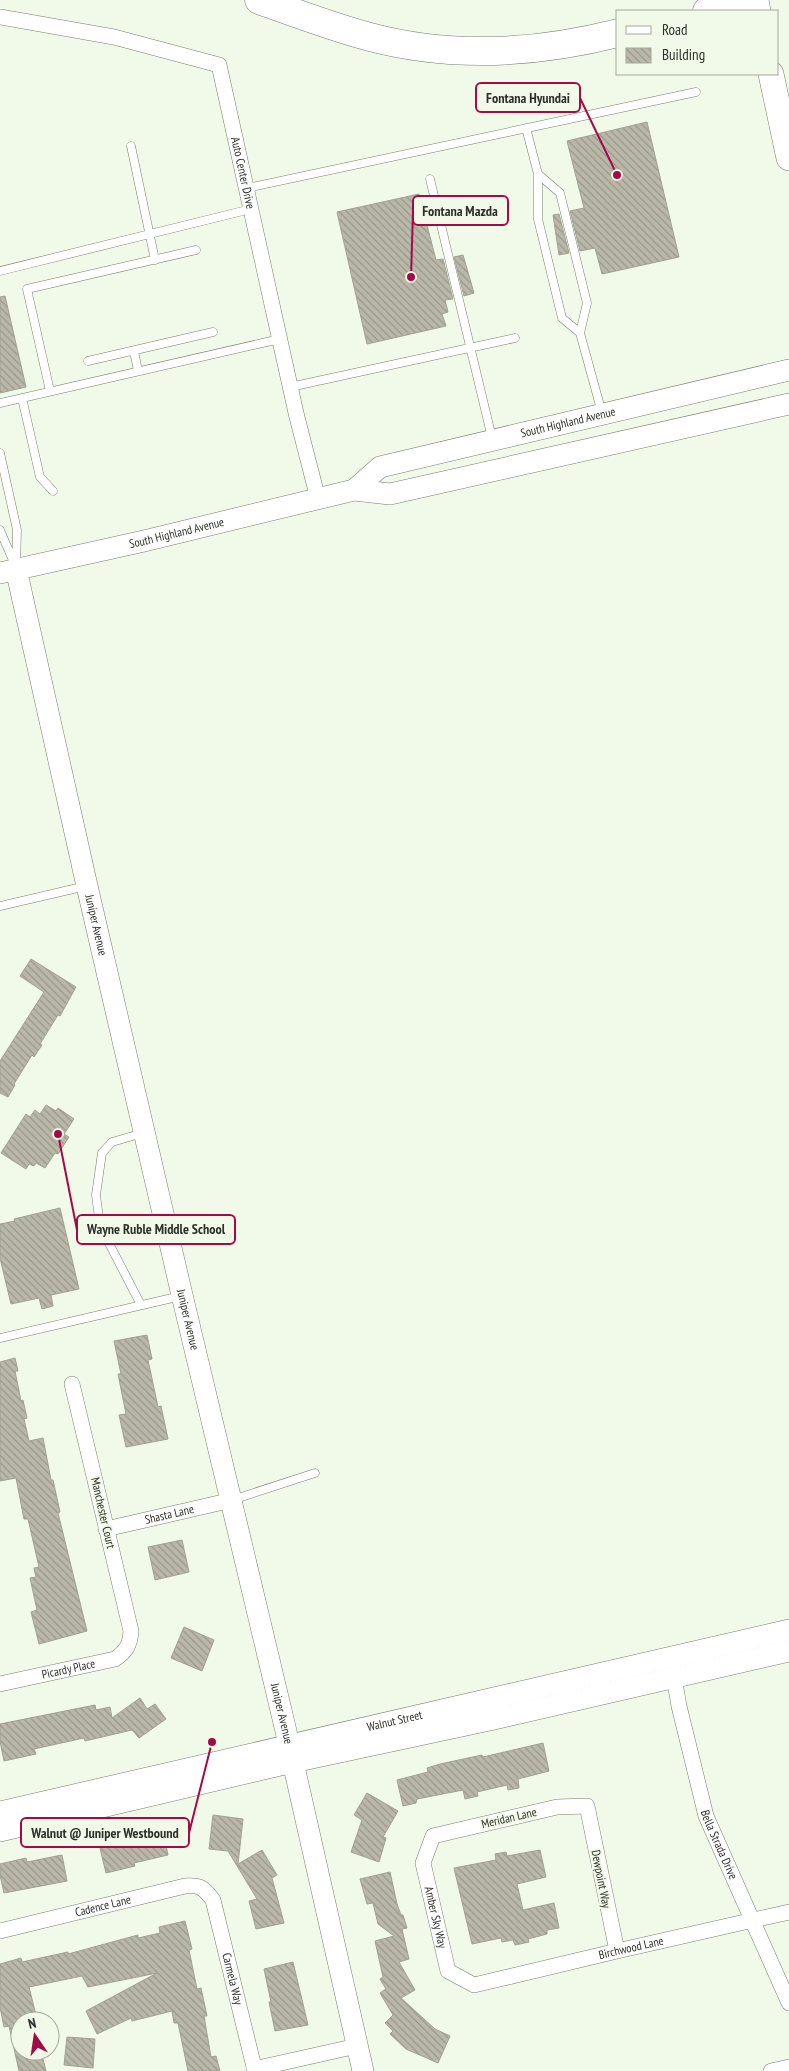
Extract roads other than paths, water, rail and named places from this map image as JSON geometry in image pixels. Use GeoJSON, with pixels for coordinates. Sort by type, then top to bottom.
{"type":"FeatureCollection","features":[{"type":"Feature","properties":{"kind":"highway"},"geometry":{"type":"LineString","coordinates":[[259,0],[371,37],[438,49],[489,52],[547,48],[616,33]]}},
{"type":"Feature","properties":{"kind":"highway"},"geometry":{"type":"LineString","coordinates":[[710,10],[743,0]]}},
{"type":"Feature","properties":{"kind":"main road"},"geometry":{"type":"LineString","coordinates":[[771,75],[789,158]]}},
{"type":"Feature","properties":{"kind":"street","name":"Auto Center Drive"},"geometry":{"type":"LineString","coordinates":[[0,17],[114,37],[219,65],[290,387],[318,499]]}},
{"type":"Feature","properties":{"kind":"street","name":"South Highland Avenue"},"geometry":{"type":"LineString","coordinates":[[354,490],[380,467],[789,370]]}},
{"type":"Feature","properties":{"kind":"street","name":"South Highland Avenue"},"geometry":{"type":"LineString","coordinates":[[8,571],[144,541],[354,490],[390,494],[789,404]]}},
{"type":"Feature","properties":{"kind":"street","name":"Juniper Avenue"},"geometry":{"type":"LineString","coordinates":[[8,571],[87,886],[182,1295],[232,1500],[363,2071]]}},
{"type":"Feature","properties":{"kind":"street","name":"Manchester Court"},"geometry":{"type":"LineString","coordinates":[[72,1384],[132,1631],[130,1642]]}},
{"type":"Feature","properties":{"kind":"street","name":"Shasta Lane"},"geometry":{"type":"LineString","coordinates":[[106,1529],[232,1500]]}},
{"type":"Feature","properties":{"kind":"street","name":"Walnut Street"},"geometry":{"type":"LineString","coordinates":[[0,1831],[291,1754],[789,1630]]}},
{"type":"Feature","properties":{"kind":"street","name":"Picardy Place"},"geometry":{"type":"LineString","coordinates":[[0,1684],[115,1659],[125,1652],[130,1642]]}},
{"type":"Feature","properties":{"kind":"street","name":"Walnut Street"},"geometry":{"type":"LineString","coordinates":[[0,1812],[291,1754],[494,1719],[789,1651]]}},
{"type":"Feature","properties":{"kind":"street","name":"Bella Strada Drive"},"geometry":{"type":"LineString","coordinates":[[674,1677],[679,1706],[706,1816],[789,2003]]}},
{"type":"Feature","properties":{"kind":"street","name":"Meridan Lane"},"geometry":{"type":"LineString","coordinates":[[433,1836],[557,1807],[587,1806]]}},
{"type":"Feature","properties":{"kind":"street","name":"Dewpoint Way"},"geometry":{"type":"LineString","coordinates":[[587,1806],[617,1951]]}},
{"type":"Feature","properties":{"kind":"street","name":"Amber Sky Way"},"geometry":{"type":"LineString","coordinates":[[433,1836],[423,1863],[448,1971],[474,1986]]}},
{"type":"Feature","properties":{"kind":"street","name":"Cadence Lane"},"geometry":{"type":"LineString","coordinates":[[0,1930],[185,1886],[196,1886],[206,1890]]}},
{"type":"Feature","properties":{"kind":"street","name":"Carmela Way"},"geometry":{"type":"LineString","coordinates":[[206,1890],[213,1900],[254,2070]]}},
{"type":"Feature","properties":{"kind":"street","name":"Birchwood Lane"},"geometry":{"type":"LineString","coordinates":[[474,1986],[789,1912]]}},
{"type":"Feature","properties":{"kind":"street"},"geometry":{"type":"LineString","coordinates":[[254,2070],[357,2046]]}},
{"type":"Feature","properties":{"kind":"street"},"geometry":{"type":"LineString","coordinates":[[771,2071],[789,2067]]}},
{"type":"Feature","properties":{"kind":"lane"},"geometry":{"type":"LineString","coordinates":[[247,188],[696,92]]}},
{"type":"Feature","properties":{"kind":"lane"},"geometry":{"type":"LineString","coordinates":[[526,128],[538,174],[538,219],[562,318],[580,333]]}},
{"type":"Feature","properties":{"kind":"lane"},"geometry":{"type":"LineString","coordinates":[[131,146],[155,260]]}},
{"type":"Feature","properties":{"kind":"lane"},"geometry":{"type":"LineString","coordinates":[[538,174],[560,193],[587,303],[580,333],[602,414]]}},
{"type":"Feature","properties":{"kind":"lane"},"geometry":{"type":"LineString","coordinates":[[430,179],[472,347],[492,440]]}},
{"type":"Feature","properties":{"kind":"lane"},"geometry":{"type":"LineString","coordinates":[[0,271],[251,209]]}},
{"type":"Feature","properties":{"kind":"lane"},"geometry":{"type":"LineString","coordinates":[[50,392],[27,289],[196,250]]}},
{"type":"Feature","properties":{"kind":"lane"},"geometry":{"type":"LineString","coordinates":[[88,361],[213,332]]}},
{"type":"Feature","properties":{"kind":"lane"},"geometry":{"type":"LineString","coordinates":[[290,387],[515,338]]}},
{"type":"Feature","properties":{"kind":"lane"},"geometry":{"type":"LineString","coordinates":[[0,403],[280,339]]}},
{"type":"Feature","properties":{"kind":"lane"},"geometry":{"type":"LineString","coordinates":[[134,351],[138,372]]}},
{"type":"Feature","properties":{"kind":"lane"},"geometry":{"type":"LineString","coordinates":[[22,398],[40,477],[53,491]]}},
{"type":"Feature","properties":{"kind":"lane"},"geometry":{"type":"LineString","coordinates":[[0,453],[17,530],[8,571]]}},
{"type":"Feature","properties":{"kind":"lane"},"geometry":{"type":"LineString","coordinates":[[0,530],[8,571]]}},
{"type":"Feature","properties":{"kind":"lane"},"geometry":{"type":"LineString","coordinates":[[0,906],[87,886]]}},
{"type":"Feature","properties":{"kind":"lane"},"geometry":{"type":"LineString","coordinates":[[141,1305],[100,1226],[96,1195],[102,1152],[112,1142],[145,1132]]}},
{"type":"Feature","properties":{"kind":"lane"},"geometry":{"type":"LineString","coordinates":[[0,1338],[182,1295]]}},
{"type":"Feature","properties":{"kind":"lane"},"geometry":{"type":"LineString","coordinates":[[232,1500],[315,1473]]}},
{"type":"Feature","properties":{"kind":"place","name":"Fontana Hyundai"},"geometry":{"type":"Point","coordinates":[617,175]}},
{"type":"Feature","properties":{"kind":"place","name":"Fontana Mazda"},"geometry":{"type":"Point","coordinates":[411,277]}},
{"type":"Feature","properties":{"kind":"place","name":"Wayne Ruble Middle School"},"geometry":{"type":"Point","coordinates":[58,1134]}},
{"type":"Feature","properties":{"kind":"place","name":"Walnut @ Juniper Westbound"},"geometry":{"type":"Point","coordinates":[212,1742]}}]}
